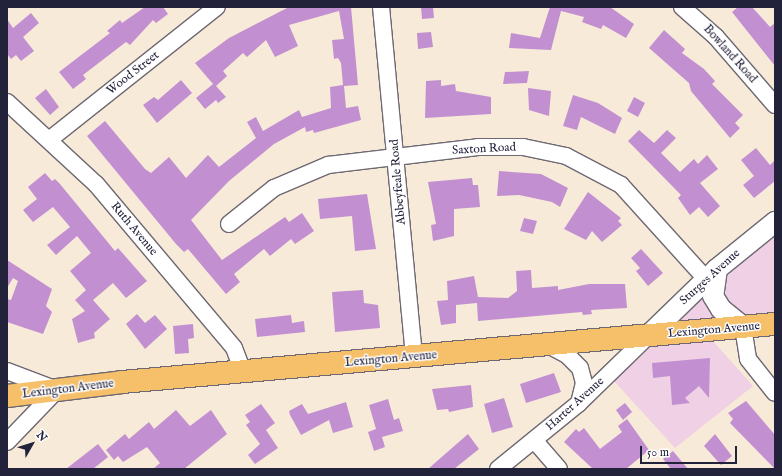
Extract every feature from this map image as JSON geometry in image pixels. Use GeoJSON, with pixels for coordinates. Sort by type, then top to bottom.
{"type":"FeatureCollection","features":[{"type":"Feature","properties":{"kind":"main road","name":"Lexington Avenue"},"geometry":{"type":"LineString","coordinates":[[7,396],[242,371],[775,324]]}},
{"type":"Feature","properties":{"kind":"street","name":"Wood Street"},"geometry":{"type":"LineString","coordinates":[[49,140],[217,7]]}},
{"type":"Feature","properties":{"kind":"street","name":"Abbeyfeale Road"},"geometry":{"type":"LineString","coordinates":[[381,7],[414,356]]}},
{"type":"Feature","properties":{"kind":"street","name":"Bowland Road"},"geometry":{"type":"LineString","coordinates":[[682,7],[716,37],[775,105]]}},
{"type":"Feature","properties":{"kind":"street","name":"Ruth Avenue"},"geometry":{"type":"LineString","coordinates":[[7,102],[96,184],[234,348],[242,371]]}},
{"type":"Feature","properties":{"kind":"street","name":"Saxton Road"},"geometry":{"type":"LineString","coordinates":[[229,224],[274,188],[311,170],[355,159],[497,146],[566,156],[603,173],[632,195],[712,274]]}},
{"type":"Feature","properties":{"kind":"street","name":"Sturges Avenue"},"geometry":{"type":"LineString","coordinates":[[648,336],[712,274],[775,222]]}},
{"type":"Feature","properties":{"kind":"street"},"geometry":{"type":"LineString","coordinates":[[712,274],[713,296],[721,309],[743,327],[748,359],[775,393]]}},
{"type":"Feature","properties":{"kind":"street","name":"Harter Avenue"},"geometry":{"type":"LineString","coordinates":[[498,469],[578,404],[648,336]]}},
{"type":"Feature","properties":{"kind":"street"},"geometry":{"type":"LineString","coordinates":[[546,344],[567,355],[580,368],[584,383],[578,404]]}},
{"type":"Feature","properties":{"kind":"street"},"geometry":{"type":"LineString","coordinates":[[7,371],[57,390],[7,442]]}},
{"type":"Feature","properties":{"kind":"street"},"geometry":{"type":"LineString","coordinates":[[534,440],[559,469]]}},
{"type":"Feature","properties":{"kind":"shaded area"},"geometry":{"type":"Polygon","coordinates":[[[775,232],[775,329],[705,332],[753,386],[675,448],[614,381],[775,232]]]}},
{"type":"Feature","properties":{"kind":"building"},"geometry":{"type":"Polygon","coordinates":[[[145,7],[163,7],[168,14],[156,23],[153,20],[130,45],[126,42],[83,75],[86,79],[73,89],[59,72],[110,33],[107,31],[120,20],[122,23],[145,7]]]}},
{"type":"Feature","properties":{"kind":"building"},"geometry":{"type":"Polygon","coordinates":[[[289,7],[351,7],[358,85],[344,86],[346,108],[358,106],[361,120],[314,133],[313,130],[306,132],[305,127],[274,144],[229,181],[191,220],[222,260],[285,217],[289,222],[302,213],[314,231],[295,244],[291,239],[270,256],[264,249],[234,274],[240,282],[226,294],[188,249],[184,252],[176,244],[87,136],[105,121],[145,169],[151,173],[169,157],[186,178],[208,155],[219,167],[256,138],[247,122],[256,117],[263,131],[299,110],[302,117],[331,108],[330,87],[343,85],[341,63],[338,58],[334,59],[332,40],[344,39],[339,11],[289,25],[298,46],[275,57],[266,40],[247,57],[243,53],[223,71],[227,76],[216,86],[226,97],[218,103],[216,100],[205,109],[196,98],[213,84],[195,63],[229,38],[289,7]]]}},
{"type":"Feature","properties":{"kind":"building"},"geometry":{"type":"Polygon","coordinates":[[[421,7],[433,7],[434,18],[422,19],[421,7]]]}},
{"type":"Feature","properties":{"kind":"building"},"geometry":{"type":"Polygon","coordinates":[[[550,7],[610,7],[634,24],[626,38],[603,25],[601,29],[582,22],[584,17],[561,11],[551,50],[509,48],[511,33],[540,38],[550,7]]]}},
{"type":"Feature","properties":{"kind":"building"},"geometry":{"type":"Polygon","coordinates":[[[738,7],[752,7],[770,27],[775,23],[775,66],[732,12],[738,7]]]}},
{"type":"Feature","properties":{"kind":"building"},"geometry":{"type":"Polygon","coordinates":[[[31,13],[39,23],[23,37],[34,51],[21,61],[16,55],[11,59],[7,54],[7,19],[13,28],[31,13]]]}},
{"type":"Feature","properties":{"kind":"building"},"geometry":{"type":"Polygon","coordinates":[[[664,30],[685,49],[682,53],[704,69],[715,81],[712,84],[743,115],[735,123],[740,128],[730,138],[691,91],[689,83],[649,48],[664,30]]]}},
{"type":"Feature","properties":{"kind":"building"},"geometry":{"type":"Polygon","coordinates":[[[431,32],[433,47],[418,49],[417,33],[431,32]]]}},
{"type":"Feature","properties":{"kind":"building"},"geometry":{"type":"Polygon","coordinates":[[[529,71],[527,83],[503,84],[505,72],[529,71]]]}},
{"type":"Feature","properties":{"kind":"building"},"geometry":{"type":"Polygon","coordinates":[[[181,80],[192,93],[157,123],[143,105],[154,97],[158,100],[181,80]]]}},
{"type":"Feature","properties":{"kind":"building"},"geometry":{"type":"Polygon","coordinates":[[[441,80],[441,86],[455,84],[456,91],[491,97],[491,114],[425,118],[426,81],[441,80]]]}},
{"type":"Feature","properties":{"kind":"building"},"geometry":{"type":"Polygon","coordinates":[[[528,88],[551,91],[549,116],[529,110],[528,88]]]}},
{"type":"Feature","properties":{"kind":"building"},"geometry":{"type":"Polygon","coordinates":[[[46,89],[59,107],[50,115],[35,98],[46,89]]]}},
{"type":"Feature","properties":{"kind":"building"},"geometry":{"type":"Polygon","coordinates":[[[573,95],[598,103],[622,118],[615,134],[581,117],[577,130],[563,126],[573,95]]]}},
{"type":"Feature","properties":{"kind":"building"},"geometry":{"type":"Polygon","coordinates":[[[634,97],[645,103],[638,117],[627,111],[634,97]]]}},
{"type":"Feature","properties":{"kind":"building"},"geometry":{"type":"Polygon","coordinates":[[[639,130],[654,143],[667,130],[676,138],[661,153],[680,172],[694,159],[698,164],[707,155],[718,169],[700,183],[720,206],[708,217],[699,207],[690,215],[678,198],[681,195],[628,141],[639,130]]]}},
{"type":"Feature","properties":{"kind":"building"},"geometry":{"type":"Polygon","coordinates":[[[756,148],[770,165],[775,160],[775,181],[754,198],[743,185],[754,176],[741,160],[756,148]]]}},
{"type":"Feature","properties":{"kind":"building"},"geometry":{"type":"Polygon","coordinates":[[[499,171],[541,174],[568,188],[560,207],[552,202],[519,195],[497,196],[499,171]]]}},
{"type":"Feature","properties":{"kind":"building"},"geometry":{"type":"Polygon","coordinates":[[[45,173],[52,181],[55,179],[60,184],[115,251],[118,248],[147,281],[126,298],[113,283],[93,300],[110,319],[94,333],[95,338],[78,343],[72,319],[85,311],[75,300],[86,290],[70,271],[91,253],[77,236],[56,255],[47,245],[70,227],[53,207],[33,222],[23,210],[37,199],[28,187],[45,173]]]}},
{"type":"Feature","properties":{"kind":"building"},"geometry":{"type":"Polygon","coordinates":[[[472,178],[473,185],[478,185],[480,207],[454,209],[454,236],[433,241],[431,225],[436,224],[428,182],[472,178]]]}},
{"type":"Feature","properties":{"kind":"building"},"geometry":{"type":"Polygon","coordinates":[[[588,192],[621,218],[618,221],[622,225],[602,242],[592,231],[586,240],[564,229],[588,192]]]}},
{"type":"Feature","properties":{"kind":"building"},"geometry":{"type":"Polygon","coordinates":[[[367,194],[376,249],[355,251],[352,216],[320,219],[318,199],[367,194]]]}},
{"type":"Feature","properties":{"kind":"building"},"geometry":{"type":"Polygon","coordinates":[[[524,218],[537,221],[533,234],[520,231],[524,218]]]}},
{"type":"Feature","properties":{"kind":"building"},"geometry":{"type":"Polygon","coordinates":[[[641,249],[663,273],[648,286],[636,271],[640,268],[631,258],[641,249]]]}},
{"type":"Feature","properties":{"kind":"building"},"geometry":{"type":"Polygon","coordinates":[[[7,260],[52,289],[46,306],[52,312],[43,334],[7,322],[7,299],[11,300],[18,281],[13,278],[7,288],[7,260]]]}},
{"type":"Feature","properties":{"kind":"building"},"geometry":{"type":"Polygon","coordinates":[[[531,270],[532,288],[558,286],[558,290],[589,284],[625,284],[627,308],[591,310],[592,314],[583,315],[582,312],[478,321],[477,303],[456,305],[456,323],[441,325],[437,301],[448,300],[447,281],[474,276],[478,297],[508,298],[517,291],[516,271],[531,270]]]}},
{"type":"Feature","properties":{"kind":"building"},"geometry":{"type":"Polygon","coordinates":[[[363,290],[364,303],[378,305],[380,328],[335,332],[332,292],[363,290]]]}},
{"type":"Feature","properties":{"kind":"building"},"geometry":{"type":"Polygon","coordinates":[[[137,314],[145,323],[155,315],[167,329],[145,349],[126,324],[137,314]]]}},
{"type":"Feature","properties":{"kind":"building"},"geometry":{"type":"Polygon","coordinates":[[[291,315],[292,323],[304,321],[305,332],[257,337],[255,319],[291,315]]]}},
{"type":"Feature","properties":{"kind":"building"},"geometry":{"type":"Polygon","coordinates":[[[193,324],[194,338],[188,339],[189,353],[175,354],[173,326],[193,324]]]}},
{"type":"Feature","properties":{"kind":"building"},"geometry":{"type":"Polygon","coordinates":[[[710,358],[709,398],[699,386],[685,398],[690,403],[672,405],[670,376],[653,378],[652,363],[710,358]]]}},
{"type":"Feature","properties":{"kind":"building"},"geometry":{"type":"Polygon","coordinates":[[[554,373],[561,392],[526,403],[520,384],[554,373]]]}},
{"type":"Feature","properties":{"kind":"building"},"geometry":{"type":"Polygon","coordinates":[[[471,385],[473,407],[449,412],[448,409],[437,410],[432,389],[471,385]]]}},
{"type":"Feature","properties":{"kind":"building"},"geometry":{"type":"Polygon","coordinates":[[[504,398],[513,427],[492,433],[484,404],[504,398]]]}},
{"type":"Feature","properties":{"kind":"building"},"geometry":{"type":"Polygon","coordinates":[[[388,399],[394,420],[399,418],[403,431],[382,437],[385,447],[374,451],[368,432],[376,429],[369,405],[388,399]]]}},
{"type":"Feature","properties":{"kind":"building"},"geometry":{"type":"Polygon","coordinates":[[[746,401],[775,435],[775,469],[730,423],[733,419],[728,413],[746,401]]]}},
{"type":"Feature","properties":{"kind":"building"},"geometry":{"type":"Polygon","coordinates":[[[346,402],[353,427],[333,433],[329,420],[301,435],[289,411],[302,404],[308,414],[346,402]]]}},
{"type":"Feature","properties":{"kind":"building"},"geometry":{"type":"Polygon","coordinates":[[[625,403],[632,412],[623,420],[616,410],[625,403]]]}},
{"type":"Feature","properties":{"kind":"building"},"geometry":{"type":"Polygon","coordinates":[[[261,404],[275,423],[266,430],[278,448],[255,464],[248,455],[260,444],[246,425],[250,422],[245,415],[261,404]]]}},
{"type":"Feature","properties":{"kind":"building"},"geometry":{"type":"Polygon","coordinates":[[[176,410],[190,426],[211,410],[227,434],[184,469],[153,469],[160,463],[147,447],[123,462],[118,456],[114,460],[106,450],[125,434],[129,439],[149,422],[154,429],[176,410]]]}},
{"type":"Feature","properties":{"kind":"building"},"geometry":{"type":"Polygon","coordinates":[[[627,419],[649,450],[626,469],[593,469],[564,442],[576,429],[579,432],[584,428],[600,449],[622,432],[618,426],[627,419]]]}},
{"type":"Feature","properties":{"kind":"building"},"geometry":{"type":"Polygon","coordinates":[[[468,434],[479,449],[454,469],[428,469],[468,434]]]}},
{"type":"Feature","properties":{"kind":"building"},"geometry":{"type":"Polygon","coordinates":[[[715,434],[732,456],[721,465],[704,446],[715,434]]]}},
{"type":"Feature","properties":{"kind":"building"},"geometry":{"type":"Polygon","coordinates":[[[98,444],[108,457],[93,469],[66,469],[98,444]]]}},
{"type":"Feature","properties":{"kind":"building"},"geometry":{"type":"Polygon","coordinates":[[[673,451],[688,469],[671,469],[663,459],[673,451]]]}}]}
